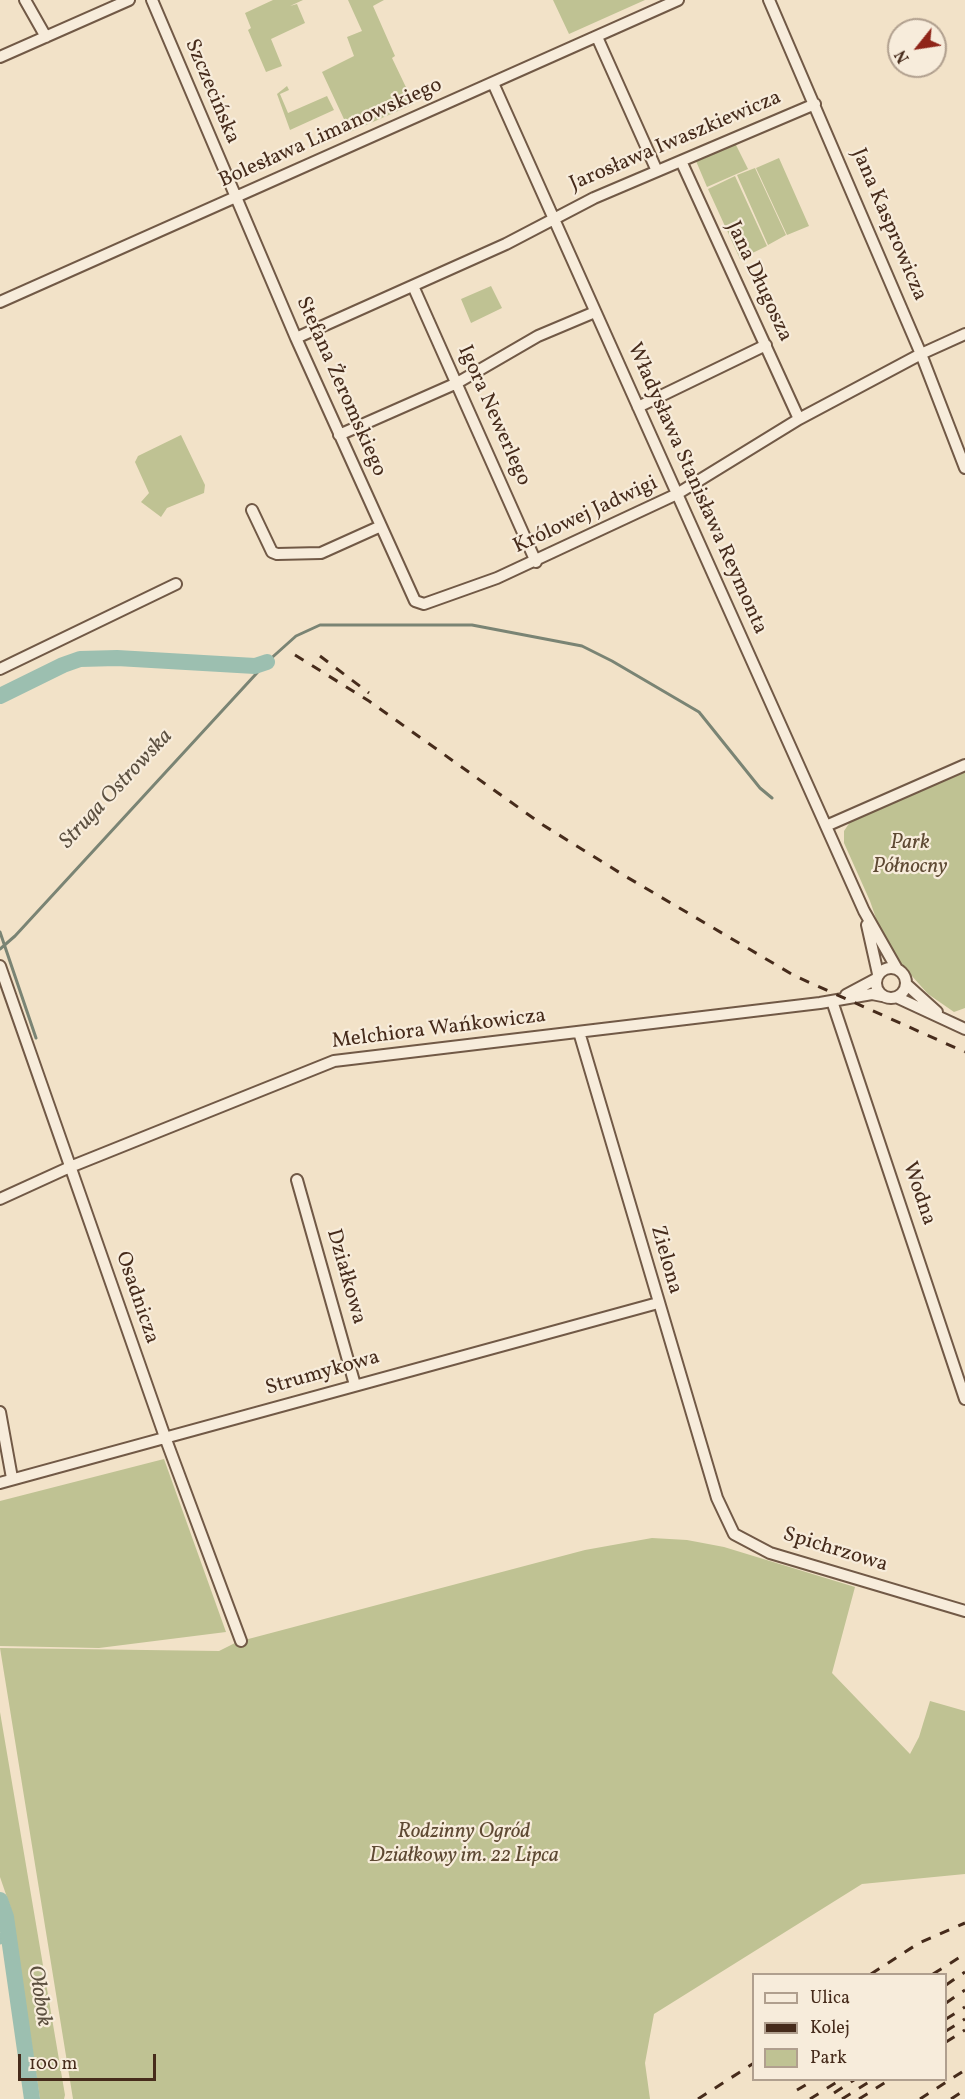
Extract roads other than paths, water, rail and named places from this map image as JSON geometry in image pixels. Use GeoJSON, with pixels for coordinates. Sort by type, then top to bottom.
{"type":"FeatureCollection","features":[{"type":"Feature","properties":{"kind":"street"},"geometry":{"type":"LineString","coordinates":[[26,0],[46,37]]}},
{"type":"Feature","properties":{"kind":"street"},"geometry":{"type":"LineString","coordinates":[[0,57],[129,0]]}},
{"type":"Feature","properties":{"kind":"street","name":"Szczecińska"},"geometry":{"type":"LineString","coordinates":[[152,0],[235,198]]}},
{"type":"Feature","properties":{"kind":"street","name":"Bolesława Limanowskiego"},"geometry":{"type":"LineString","coordinates":[[0,302],[678,0]]}},
{"type":"Feature","properties":{"kind":"street","name":"Jana Kasprowicza"},"geometry":{"type":"LineString","coordinates":[[768,0],[815,104],[921,354],[965,468]]}},
{"type":"Feature","properties":{"kind":"street"},"geometry":{"type":"LineString","coordinates":[[597,37],[657,171]]}},
{"type":"Feature","properties":{"kind":"street","name":"Władysława Stanisława Reymonta"},"geometry":{"type":"LineString","coordinates":[[493,83],[864,911],[890,961],[897,969]]}},
{"type":"Feature","properties":{"kind":"street","name":"Jarosława Iwaszkiewicza"},"geometry":{"type":"LineString","coordinates":[[296,338],[554,220],[594,198],[815,104]]}},
{"type":"Feature","properties":{"kind":"street","name":"Jana Długosza"},"geometry":{"type":"LineString","coordinates":[[681,161],[799,419]]}},
{"type":"Feature","properties":{"kind":"street","name":"Stefana Żeromskiego"},"geometry":{"type":"LineString","coordinates":[[235,198],[410,592]]}},
{"type":"Feature","properties":{"kind":"street","name":"Igora Newerlego"},"geometry":{"type":"LineString","coordinates":[[413,286],[536,562]]}},
{"type":"Feature","properties":{"kind":"street"},"geometry":{"type":"LineString","coordinates":[[339,435],[457,382],[538,336],[595,312]]}},
{"type":"Feature","properties":{"kind":"street","name":"Królowej Jadwigi"},"geometry":{"type":"LineString","coordinates":[[410,592],[415,602],[424,604],[536,562],[677,495],[799,419],[921,354],[965,334]]}},
{"type":"Feature","properties":{"kind":"street"},"geometry":{"type":"LineString","coordinates":[[638,407],[766,345]]}},
{"type":"Feature","properties":{"kind":"street"},"geometry":{"type":"LineString","coordinates":[[252,510],[272,552],[277,554],[321,553],[381,526]]}},
{"type":"Feature","properties":{"kind":"street"},"geometry":{"type":"LineString","coordinates":[[0,669],[176,585]]}},
{"type":"Feature","properties":{"kind":"street"},"geometry":{"type":"LineString","coordinates":[[826,826],[965,765]]}},
{"type":"Feature","properties":{"kind":"street","name":"Władysława Stanisława Reymonta"},"geometry":{"type":"LineString","coordinates":[[864,911],[877,976]]}},
{"type":"Feature","properties":{"kind":"street","name":"Osadnicza"},"geometry":{"type":"LineString","coordinates":[[0,966],[165,1437],[241,1641]]}},
{"type":"Feature","properties":{"kind":"street"},"geometry":{"type":"LineString","coordinates":[[896,997],[902,994],[906,984],[904,975],[897,969],[886,968],[877,976],[876,988],[882,996],[896,997],[965,1029]]}},
{"type":"Feature","properties":{"kind":"street","name":"Melchiora Wańkowicza"},"geometry":{"type":"LineString","coordinates":[[832,1001],[877,976]]}},
{"type":"Feature","properties":{"kind":"street"},"geometry":{"type":"LineString","coordinates":[[906,984],[947,1019]]}},
{"type":"Feature","properties":{"kind":"street","name":"Melchiora Wańkowicza"},"geometry":{"type":"LineString","coordinates":[[0,1198],[70,1167],[323,1064],[346,1059],[832,1001],[872,994],[882,996]]}},
{"type":"Feature","properties":{"kind":"street","name":"Wodna"},"geometry":{"type":"LineString","coordinates":[[832,1001],[965,1399]]}},
{"type":"Feature","properties":{"kind":"street","name":"Zielona"},"geometry":{"type":"LineString","coordinates":[[579,1032],[717,1498]]}},
{"type":"Feature","properties":{"kind":"street","name":"Działkowa"},"geometry":{"type":"LineString","coordinates":[[297,1180],[355,1385]]}},
{"type":"Feature","properties":{"kind":"street","name":"Strumykowa"},"geometry":{"type":"LineString","coordinates":[[0,1483],[658,1303]]}},
{"type":"Feature","properties":{"kind":"street"},"geometry":{"type":"LineString","coordinates":[[0,1412],[12,1478]]}},
{"type":"Feature","properties":{"kind":"street","name":"Spichrzowa"},"geometry":{"type":"LineString","coordinates":[[717,1498],[734,1534],[770,1553],[965,1611]]}},
{"type":"Feature","properties":{"kind":"waterway","name":"Struga Ostrowska"},"geometry":{"type":"LineString","coordinates":[[0,949],[15,936],[267,662],[296,636],[320,625],[472,625],[582,646],[699,712],[760,788],[772,798]]}},
{"type":"Feature","properties":{"kind":"waterway","name":"Struga Ostrowska"},"geometry":{"type":"LineString","coordinates":[[0,696],[80,659],[117,658],[255,666],[267,662]]}},
{"type":"Feature","properties":{"kind":"waterway"},"geometry":{"type":"LineString","coordinates":[[0,932],[36,1038]]}},
{"type":"Feature","properties":{"kind":"waterway","name":"Ołobok"},"geometry":{"type":"LineString","coordinates":[[0,1900],[6,1917],[32,2099]]}},
{"type":"Feature","properties":{"kind":"waterway"},"geometry":{"type":"LineString","coordinates":[[0,1940],[8,1931]]}},
{"type":"Feature","properties":{"kind":"railway"},"geometry":{"type":"LineString","coordinates":[[295,655],[369,701],[543,825],[625,876],[795,976],[965,1052]]}},
{"type":"Feature","properties":{"kind":"railway"},"geometry":{"type":"LineString","coordinates":[[320,656],[369,693]]}},
{"type":"Feature","properties":{"kind":"railway"},"geometry":{"type":"LineString","coordinates":[[873,1973],[919,1943],[965,1923]]}},
{"type":"Feature","properties":{"kind":"railway"},"geometry":{"type":"LineString","coordinates":[[935,1973],[965,1954]]}},
{"type":"Feature","properties":{"kind":"railway"},"geometry":{"type":"LineString","coordinates":[[947,1984],[965,1972]]}},
{"type":"Feature","properties":{"kind":"railway"},"geometry":{"type":"LineString","coordinates":[[947,2002],[965,1990]]}},
{"type":"Feature","properties":{"kind":"railway"},"geometry":{"type":"LineString","coordinates":[[947,2018],[965,2007]]}},
{"type":"Feature","properties":{"kind":"railway"},"geometry":{"type":"LineString","coordinates":[[947,2030],[965,2019]]}},
{"type":"Feature","properties":{"kind":"railway"},"geometry":{"type":"LineString","coordinates":[[947,2041],[965,2030]]}},
{"type":"Feature","properties":{"kind":"railway"},"geometry":{"type":"LineString","coordinates":[[698,2099],[752,2064]]}},
{"type":"Feature","properties":{"kind":"railway"},"geometry":{"type":"LineString","coordinates":[[920,2099],[965,2070]]}},
{"type":"Feature","properties":{"kind":"railway"},"geometry":{"type":"LineString","coordinates":[[797,2090],[812,2081]]}},
{"type":"Feature","properties":{"kind":"railway"},"geometry":{"type":"LineString","coordinates":[[810,2099],[838,2081]]}},
{"type":"Feature","properties":{"kind":"railway"},"geometry":{"type":"LineString","coordinates":[[834,2093],[852,2081]]}},
{"type":"Feature","properties":{"kind":"railway"},"geometry":{"type":"LineString","coordinates":[[842,2099],[870,2081]]}},
{"type":"Feature","properties":{"kind":"railway"},"geometry":{"type":"LineString","coordinates":[[859,2099],[887,2081]]}},
{"type":"Feature","properties":{"kind":"railway"},"geometry":{"type":"LineString","coordinates":[[951,2099],[965,2090]]}},
{"type":"Feature","properties":{"kind":"park label","name":"Park Północny"},"geometry":{"type":"Point","coordinates":[910,856]}},
{"type":"Feature","properties":{"kind":"park label","name":"Rodzinny Ogród Działkowy im. 22 Lipca"},"geometry":{"type":"Point","coordinates":[464,1845]}}]}
